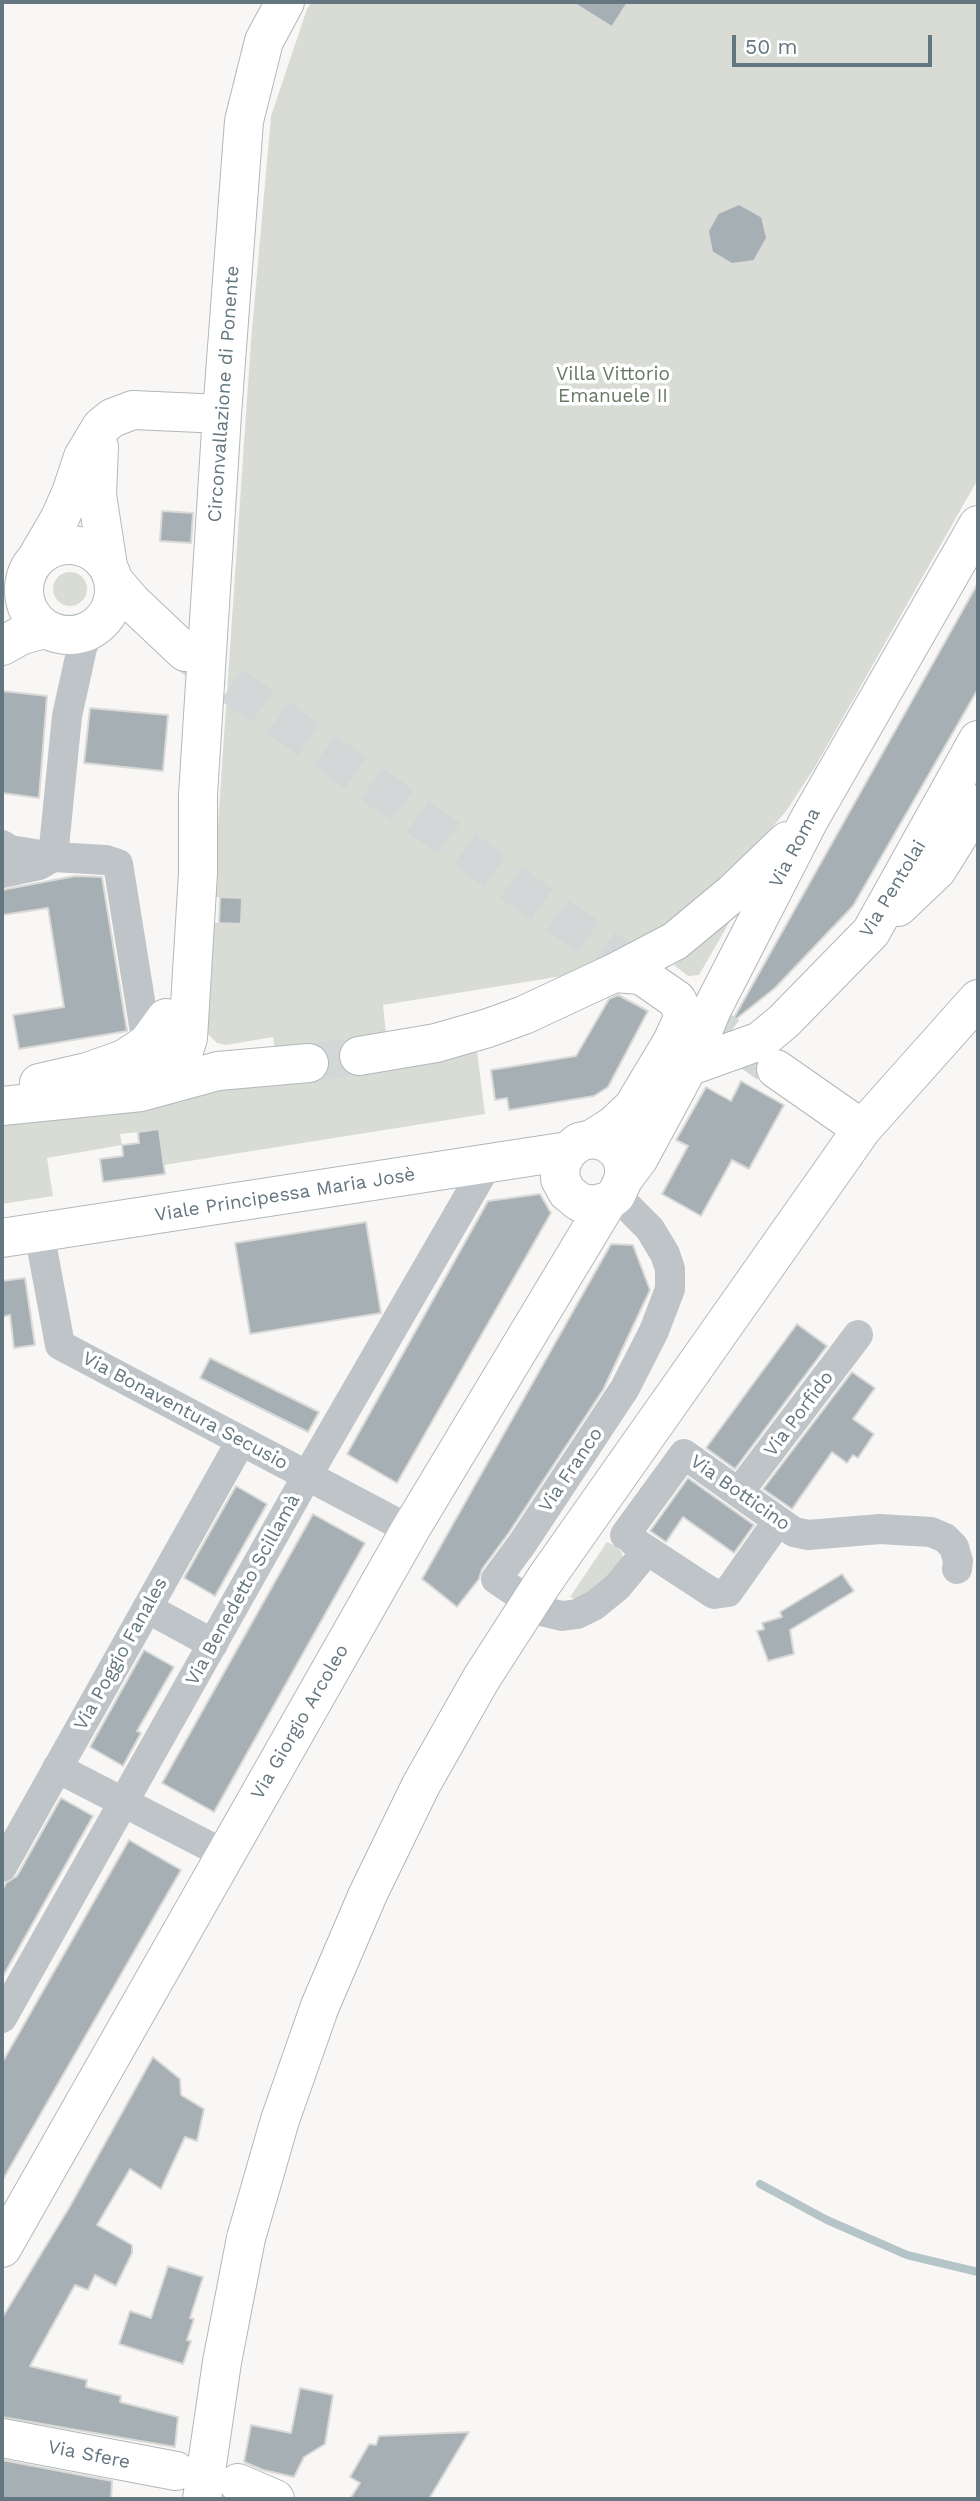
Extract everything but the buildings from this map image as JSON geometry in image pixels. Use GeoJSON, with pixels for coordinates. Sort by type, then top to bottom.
{"type":"FeatureCollection","features":[{"type":"Feature","properties":{"kind":"main road","name":"Circonvallazione di Ponente"},"geometry":{"type":"LineString","coordinates":[[198,795],[244,121],[264,41],[285,2]]}},
{"type":"Feature","properties":{"kind":"main road"},"geometry":{"type":"LineString","coordinates":[[101,427],[97,495],[115,594],[106,618],[71,631],[34,619],[26,605],[23,590],[31,567],[60,518],[83,457],[101,427],[112,418],[133,410],[222,414]]}},
{"type":"Feature","properties":{"kind":"main road","name":"Via Roma"},"geometry":{"type":"LineString","coordinates":[[616,1192],[639,1158],[688,1067],[698,1011],[978,525]]}},
{"type":"Feature","properties":{"kind":"main road"},"geometry":{"type":"LineString","coordinates":[[2,603],[46,551],[73,545],[87,548],[98,555],[139,610],[185,652],[124,632],[71,631],[22,635],[2,646]]}},
{"type":"Feature","properties":{"kind":"main road","name":"Via Pentolai"},"geometry":{"type":"LineString","coordinates":[[688,1067],[760,1041],[784,1021],[871,932],[978,740]]}},
{"type":"Feature","properties":{"kind":"main road"},"geometry":{"type":"LineString","coordinates":[[2,1092],[87,1072],[124,1059],[157,1031],[198,795]]}},
{"type":"Feature","properties":{"kind":"main road"},"geometry":{"type":"LineString","coordinates":[[141,1092],[167,1072],[183,1054],[188,1038],[198,873],[198,795]]}},
{"type":"Feature","properties":{"kind":"main road"},"geometry":{"type":"LineString","coordinates":[[871,932],[937,870],[978,804]]}},
{"type":"Feature","properties":{"kind":"main road"},"geometry":{"type":"LineString","coordinates":[[359,1056],[436,1043],[488,1028],[524,1015],[614,973],[674,941],[734,892],[809,820]]}},
{"type":"Feature","properties":{"kind":"main road"},"geometry":{"type":"LineString","coordinates":[[614,973],[641,975],[698,1011],[746,1026],[761,1027],[784,1021]]}},
{"type":"Feature","properties":{"kind":"main road"},"geometry":{"type":"LineString","coordinates":[[202,2499],[222,2362],[246,2238],[280,2120],[316,2019],[368,1894],[421,1785],[481,1679],[546,1578],[862,1129],[978,999]]}},
{"type":"Feature","properties":{"kind":"main road"},"geometry":{"type":"LineString","coordinates":[[580,1145],[606,1142],[618,1151],[624,1164],[616,1192],[593,1205],[579,1202],[567,1192],[561,1179],[561,1164],[580,1145],[614,1125],[633,1107],[672,1042],[698,1011]]}},
{"type":"Feature","properties":{"kind":"main road"},"geometry":{"type":"LineString","coordinates":[[157,1031],[167,1035],[175,1050],[218,1071]]}},
{"type":"Feature","properties":{"kind":"main road"},"geometry":{"type":"LineString","coordinates":[[2,1106],[141,1092],[218,1071],[309,1063]]}},
{"type":"Feature","properties":{"kind":"main road"},"geometry":{"type":"LineString","coordinates":[[776,1069],[862,1129]]}},
{"type":"Feature","properties":{"kind":"main road","name":"Viale Principessa Maria Josè"},"geometry":{"type":"LineString","coordinates":[[2,1238],[488,1163],[580,1145]]}},
{"type":"Feature","properties":{"kind":"main road","name":"Via Giorgio Arcoleo"},"geometry":{"type":"LineString","coordinates":[[2,2248],[410,1530],[616,1192]]}},
{"type":"Feature","properties":{"kind":"main road","name":"Via Sfere"},"geometry":{"type":"LineString","coordinates":[[2,2438],[176,2471]]}},
{"type":"Feature","properties":{"kind":"street"},"geometry":{"type":"LineString","coordinates":[[53,857],[67,716],[61,647],[71,631]]}},
{"type":"Feature","properties":{"kind":"street"},"geometry":{"type":"LineString","coordinates":[[2,845],[10,850],[53,857],[106,860],[118,864],[157,1031]]}},
{"type":"Feature","properties":{"kind":"street"},"geometry":{"type":"LineString","coordinates":[[2,873],[39,864],[53,857]]}},
{"type":"Feature","properties":{"kind":"street","name":"Via Benedetto Scillamà"},"geometry":{"type":"LineString","coordinates":[[2,2018],[122,1801],[488,1163]]}},
{"type":"Feature","properties":{"kind":"street","name":"Via Franco"},"geometry":{"type":"LineString","coordinates":[[616,1192],[650,1228],[665,1254],[670,1269],[670,1289],[654,1331],[625,1388],[522,1544],[496,1578],[545,1612],[562,1616],[577,1614],[595,1605],[617,1587],[636,1543]]}},
{"type":"Feature","properties":{"kind":"street","name":"Via Bonaventura Secusio"},"geometry":{"type":"LineString","coordinates":[[39,1232],[60,1345],[410,1530]]}},
{"type":"Feature","properties":{"kind":"street","name":"Via Porfido"},"geometry":{"type":"LineString","coordinates":[[739,1492],[858,1335]]}},
{"type":"Feature","properties":{"kind":"street","name":"Via Poggio Fanales"},"geometry":{"type":"LineString","coordinates":[[2,1867],[241,1441]]}},
{"type":"Feature","properties":{"kind":"street","name":"Via Botticino"},"geometry":{"type":"LineString","coordinates":[[636,1543],[684,1454],[794,1532],[808,1535],[880,1529],[931,1532],[945,1538],[954,1547],[957,1569]]}},
{"type":"Feature","properties":{"kind":"street"},"geometry":{"type":"LineString","coordinates":[[592,1513],[714,1594],[728,1592],[778,1521]]}},
{"type":"Feature","properties":{"kind":"street"},"geometry":{"type":"LineString","coordinates":[[147,1608],[213,1644]]}},
{"type":"Feature","properties":{"kind":"street"},"geometry":{"type":"LineString","coordinates":[[57,1768],[225,1854]]}},
{"type":"Feature","properties":{"kind":"green space","name":"Villa Vittorio Emanuele II"},"geometry":{"type":"Polygon","coordinates":[[[312,2],[978,2],[978,479],[815,767],[787,810],[709,900],[664,933],[575,974],[383,1005],[386,1034],[476,1043],[485,1114],[164,1165],[159,1130],[120,1134],[122,1145],[47,1158],[53,1196],[2,1204],[2,1122],[275,1049],[273,1037],[226,1045],[217,1043],[208,1034],[205,1019],[211,923],[241,923],[242,898],[213,897],[251,341],[271,116],[307,9],[312,2]]]}},
{"type":"Feature","properties":{"kind":"green space"},"geometry":{"type":"Polygon","coordinates":[[[70,572],[82,577],[87,589],[82,601],[70,606],[58,601],[53,589],[58,577],[70,572]]]}},
{"type":"Feature","properties":{"kind":"green space"},"geometry":{"type":"Polygon","coordinates":[[[733,916],[699,975],[688,976],[674,965],[698,948],[733,916]]]}},
{"type":"Feature","properties":{"kind":"green space"},"geometry":{"type":"Polygon","coordinates":[[[607,1542],[618,1547],[624,1563],[579,1600],[570,1597],[607,1542]]]}},
{"type":"Feature","properties":{"kind":"waterway"},"geometry":{"type":"LineString","coordinates":[[760,2184],[827,2220],[907,2255],[978,2272]]}},
{"type":"Feature","properties":{"kind":"tunnel"},"geometry":{"type":"LineString","coordinates":[[185,652],[768,1064]]}},
{"type":"Feature","properties":{"kind":"tunnel"},"geometry":{"type":"LineString","coordinates":[[309,1063],[359,1056]]}}]}
